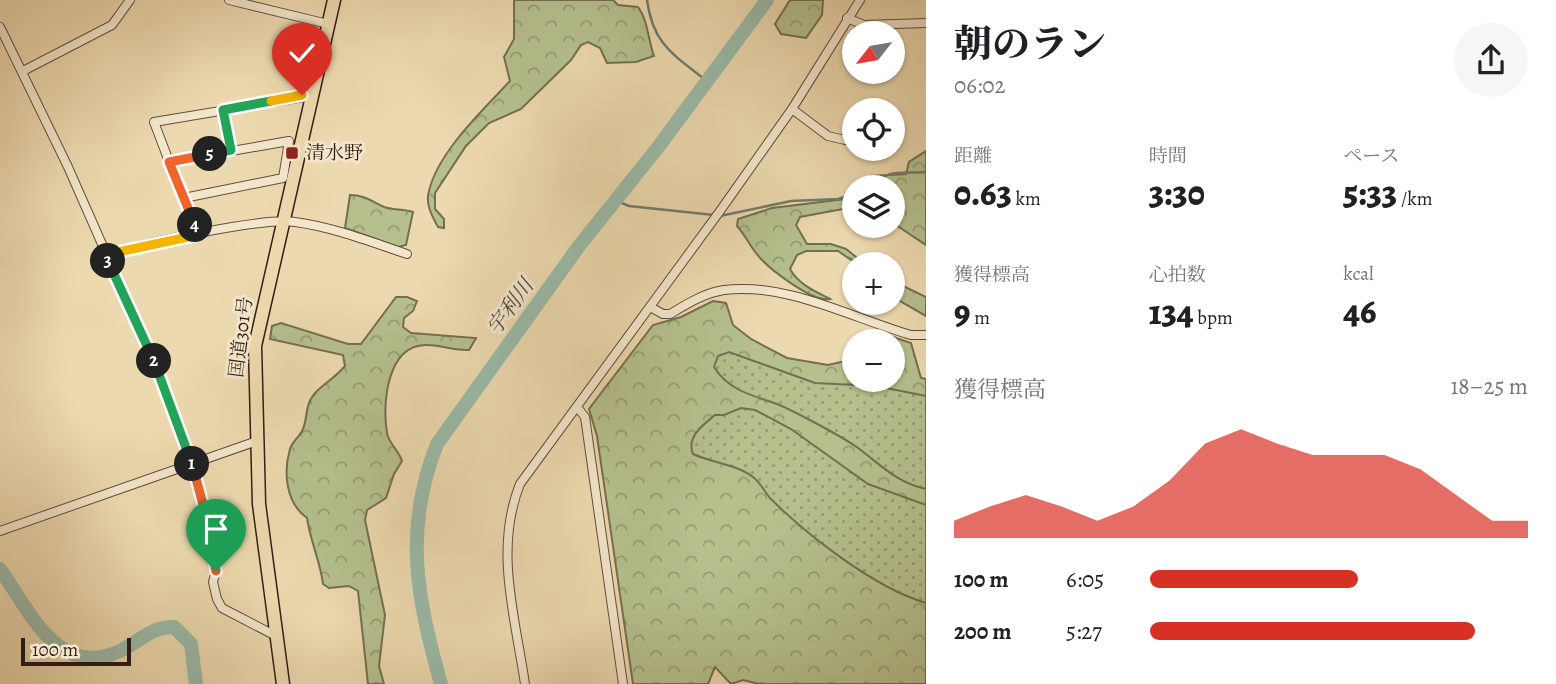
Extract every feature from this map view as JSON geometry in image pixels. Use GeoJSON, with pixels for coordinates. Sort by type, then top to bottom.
{"type":"FeatureCollection","features":[{"type":"Feature","properties":{"kind":"highway","name":"国道301号"},"geometry":{"type":"LineString","coordinates":[[283,684],[259,504],[255,346],[334,0]]}},
{"type":"Feature","properties":{"kind":"street"},"geometry":{"type":"LineString","coordinates":[[23,71],[112,25],[130,0]]}},
{"type":"Feature","properties":{"kind":"street"},"geometry":{"type":"LineString","coordinates":[[229,0],[328,24]]}},
{"type":"Feature","properties":{"kind":"street"},"geometry":{"type":"LineString","coordinates":[[525,684],[506,537],[509,511],[520,484],[652,308],[792,109],[860,0]]}},
{"type":"Feature","properties":{"kind":"street"},"geometry":{"type":"LineString","coordinates":[[847,18],[864,25],[926,23]]}},
{"type":"Feature","properties":{"kind":"street"},"geometry":{"type":"LineString","coordinates":[[0,27],[23,71],[157,369],[192,464],[217,567],[213,582],[217,599],[222,608],[276,636]]}},
{"type":"Feature","properties":{"kind":"street"},"geometry":{"type":"LineString","coordinates":[[197,235],[153,122],[310,96]]}},
{"type":"Feature","properties":{"kind":"street"},"geometry":{"type":"LineString","coordinates":[[792,109],[828,136],[842,138]]}},
{"type":"Feature","properties":{"kind":"street"},"geometry":{"type":"LineString","coordinates":[[223,110],[231,150]]}},
{"type":"Feature","properties":{"kind":"street"},"geometry":{"type":"LineString","coordinates":[[169,162],[289,141],[283,178],[184,198]]}},
{"type":"Feature","properties":{"kind":"street"},"geometry":{"type":"LineString","coordinates":[[106,256],[197,235],[283,221],[339,232],[407,254]]}},
{"type":"Feature","properties":{"kind":"street"},"geometry":{"type":"LineString","coordinates":[[652,308],[663,314],[670,314],[711,293],[746,290],[782,295],[911,335],[926,335]]}},
{"type":"Feature","properties":{"kind":"street"},"geometry":{"type":"LineString","coordinates":[[577,407],[585,417],[623,684]]}},
{"type":"Feature","properties":{"kind":"street"},"geometry":{"type":"LineString","coordinates":[[0,531],[257,441]]}},
{"type":"Feature","properties":{"kind":"green space"},"geometry":{"type":"Polygon","coordinates":[[[514,0],[613,0],[618,5],[638,7],[646,24],[654,56],[636,62],[607,63],[600,48],[588,42],[581,45],[571,60],[521,109],[489,123],[466,146],[435,193],[435,209],[444,219],[444,228],[438,227],[428,201],[434,176],[463,132],[510,81],[504,57],[514,39],[514,0]]]}},
{"type":"Feature","properties":{"kind":"green space"},"geometry":{"type":"Polygon","coordinates":[[[790,0],[823,0],[822,15],[806,38],[781,34],[775,24],[790,0]]]}},
{"type":"Feature","properties":{"kind":"green space"},"geometry":{"type":"Polygon","coordinates":[[[926,151],[926,245],[905,231],[905,175],[888,175],[906,174],[909,162],[926,151]]]}},
{"type":"Feature","properties":{"kind":"green space"},"geometry":{"type":"Polygon","coordinates":[[[350,195],[363,197],[387,208],[413,212],[406,245],[398,247],[345,228],[350,195]]]}},
{"type":"Feature","properties":{"kind":"green space"},"geometry":{"type":"Polygon","coordinates":[[[842,199],[842,209],[800,217],[796,225],[807,244],[831,244],[850,252],[806,251],[797,255],[790,269],[808,287],[830,299],[813,296],[780,275],[756,253],[737,226],[738,219],[772,208],[842,199]]]}},
{"type":"Feature","properties":{"kind":"green space"},"geometry":{"type":"Polygon","coordinates":[[[905,287],[926,297],[926,316],[905,304],[905,287]]]}},
{"type":"Feature","properties":{"kind":"green space"},"geometry":{"type":"Polygon","coordinates":[[[396,297],[417,301],[413,311],[404,318],[403,327],[411,333],[476,338],[469,350],[430,345],[412,348],[402,355],[390,378],[385,407],[387,433],[402,461],[394,474],[386,498],[367,510],[365,520],[385,615],[379,666],[384,684],[368,684],[358,591],[349,586],[329,588],[323,584],[307,518],[294,504],[287,477],[290,449],[304,426],[310,401],[317,391],[345,366],[343,355],[270,339],[272,326],[281,323],[348,344],[361,344],[396,297]]]}},
{"type":"Feature","properties":{"kind":"green space"},"geometry":{"type":"Polygon","coordinates":[[[713,301],[726,303],[733,325],[751,339],[787,358],[828,365],[842,362],[842,384],[815,383],[729,352],[718,356],[714,367],[734,387],[785,407],[818,424],[851,443],[898,478],[926,489],[926,505],[868,484],[791,429],[755,410],[741,408],[724,415],[715,415],[697,432],[691,448],[693,454],[739,469],[753,477],[786,513],[843,559],[885,586],[926,603],[926,684],[759,684],[743,680],[731,684],[715,667],[708,684],[633,684],[597,436],[589,409],[653,325],[681,317],[713,301]]]}},
{"type":"Feature","properties":{"kind":"green space"},"geometry":{"type":"Polygon","coordinates":[[[905,341],[911,343],[921,378],[926,379],[926,396],[905,392],[905,341]]]}},
{"type":"Feature","properties":{"kind":"green space"},"geometry":{"type":"Polygon","coordinates":[[[718,348],[842,377],[842,392],[905,392],[905,386],[926,389],[926,616],[692,464],[684,436],[718,348]]]}},
{"type":"Feature","properties":{"kind":"waterway"},"geometry":{"type":"LineString","coordinates":[[647,0],[654,28],[660,39],[675,56],[707,81]]}},
{"type":"Feature","properties":{"kind":"waterway","name":"宇利川"},"geometry":{"type":"LineString","coordinates":[[441,684],[425,622],[417,564],[420,506],[426,475],[437,444],[579,246],[659,146],[767,0]]}},
{"type":"Feature","properties":{"kind":"waterway"},"geometry":{"type":"LineString","coordinates":[[887,175],[926,172]]}},
{"type":"Feature","properties":{"kind":"waterway"},"geometry":{"type":"LineString","coordinates":[[720,216],[791,201],[842,198]]}},
{"type":"Feature","properties":{"kind":"waterway"},"geometry":{"type":"LineString","coordinates":[[617,201],[629,206],[714,215]]}},
{"type":"Feature","properties":{"kind":"waterway"},"geometry":{"type":"LineString","coordinates":[[0,569],[34,621],[62,649],[79,656],[98,657],[120,651],[152,632],[174,627],[191,644],[196,684]]}},
{"type":"Feature","properties":{"kind":"place","name":"清水野"},"geometry":{"type":"Point","coordinates":[292,153]}},
{"type":"Feature","properties":{"kind":"route"},"geometry":{"type":"LineString","coordinates":[[216,571],[207,519],[192,464],[153,359],[106,256],[197,235],[169,162],[231,150],[223,110],[302,95]]}}]}
